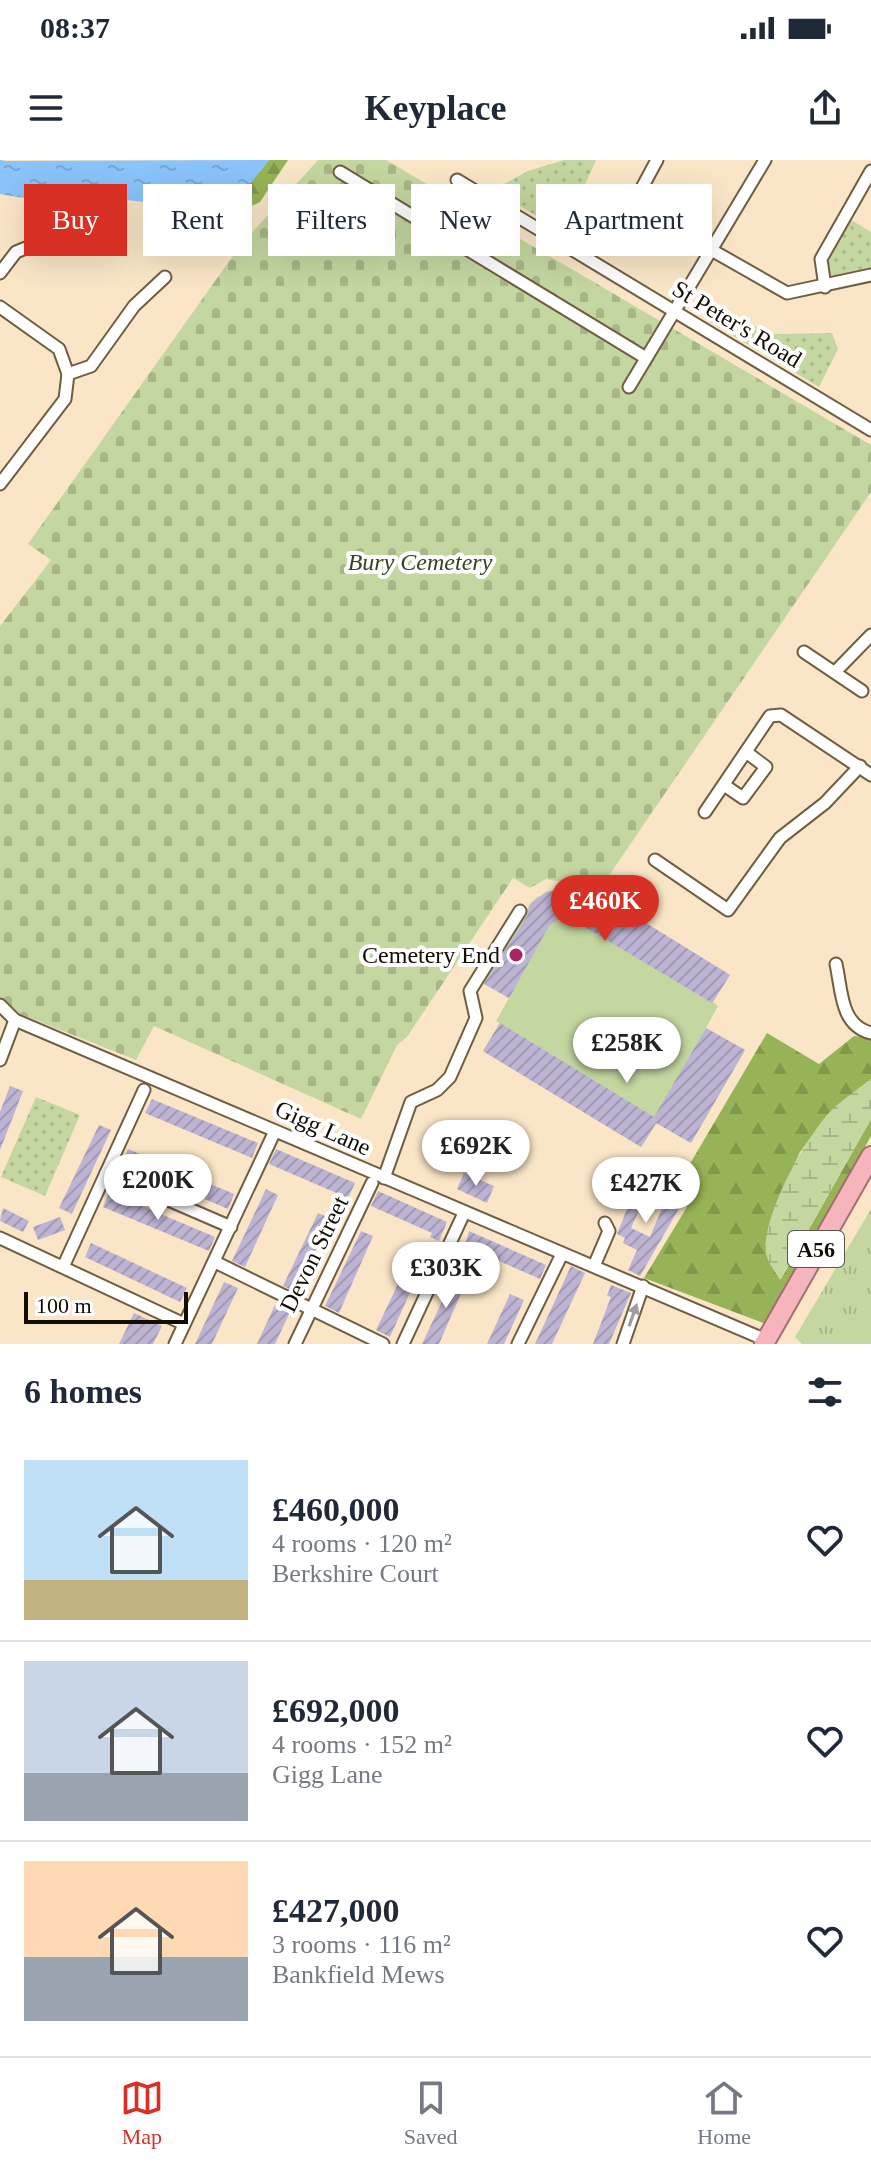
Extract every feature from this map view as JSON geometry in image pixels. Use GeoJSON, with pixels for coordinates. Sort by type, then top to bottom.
{"type":"FeatureCollection","features":[{"type":"Feature","properties":{"kind":"highway","name":"A56"},"geometry":{"type":"LineString","coordinates":[[765,1342],[871,1156]]}},
{"type":"Feature","properties":{"kind":"street"},"geometry":{"type":"LineString","coordinates":[[644,184],[657,160]]}},
{"type":"Feature","properties":{"kind":"street"},"geometry":{"type":"LineString","coordinates":[[765,160],[712,250],[787,293],[871,275]]}},
{"type":"Feature","properties":{"kind":"street"},"geometry":{"type":"LineString","coordinates":[[825,287],[821,259],[871,171]]}},
{"type":"Feature","properties":{"kind":"street"},"geometry":{"type":"LineString","coordinates":[[340,172],[646,358]]}},
{"type":"Feature","properties":{"kind":"street","name":"St Peter's Road"},"geometry":{"type":"LineString","coordinates":[[457,180],[871,430]]}},
{"type":"Feature","properties":{"kind":"street"},"geometry":{"type":"LineString","coordinates":[[0,273],[16,252],[24,249]]}},
{"type":"Feature","properties":{"kind":"street"},"geometry":{"type":"LineString","coordinates":[[629,387],[708,256]]}},
{"type":"Feature","properties":{"kind":"street"},"geometry":{"type":"LineString","coordinates":[[68,374],[91,366],[134,306],[165,277]]}},
{"type":"Feature","properties":{"kind":"street"},"geometry":{"type":"LineString","coordinates":[[0,484],[65,399],[68,374],[59,349],[1,310]]}},
{"type":"Feature","properties":{"kind":"street"},"geometry":{"type":"LineString","coordinates":[[835,672],[871,635]]}},
{"type":"Feature","properties":{"kind":"street"},"geometry":{"type":"LineString","coordinates":[[804,652],[862,691]]}},
{"type":"Feature","properties":{"kind":"street"},"geometry":{"type":"LineString","coordinates":[[705,812],[770,716],[781,715],[871,775]]}},
{"type":"Feature","properties":{"kind":"street"},"geometry":{"type":"LineString","coordinates":[[724,785],[743,798],[766,767],[746,752]]}},
{"type":"Feature","properties":{"kind":"street"},"geometry":{"type":"LineString","coordinates":[[655,860],[728,910],[780,838],[825,803],[860,766]]}},
{"type":"Feature","properties":{"kind":"street","name":"Devon Street"},"geometry":{"type":"LineString","coordinates":[[295,1344],[378,1181],[411,1102],[437,1090],[455,1068],[465,1037],[476,1018],[470,991],[520,911]]}},
{"type":"Feature","properties":{"kind":"street"},"geometry":{"type":"LineString","coordinates":[[836,964],[848,1019],[858,1029],[871,1033]]}},
{"type":"Feature","properties":{"kind":"street","name":"Gigg Lane"},"geometry":{"type":"LineString","coordinates":[[0,1005],[15,1020],[275,1131],[378,1181],[643,1286],[765,1342]]}},
{"type":"Feature","properties":{"kind":"street"},"geometry":{"type":"LineString","coordinates":[[0,1060],[15,1020]]}},
{"type":"Feature","properties":{"kind":"street"},"geometry":{"type":"LineString","coordinates":[[63,1267],[144,1090]]}},
{"type":"Feature","properties":{"kind":"street"},"geometry":{"type":"LineString","coordinates":[[175,1344],[275,1131]]}},
{"type":"Feature","properties":{"kind":"street"},"geometry":{"type":"LineString","coordinates":[[106,1173],[231,1227]]}},
{"type":"Feature","properties":{"kind":"street"},"geometry":{"type":"LineString","coordinates":[[403,1344],[464,1213]]}},
{"type":"Feature","properties":{"kind":"street"},"geometry":{"type":"LineString","coordinates":[[594,1266],[609,1231],[604,1219]]}},
{"type":"Feature","properties":{"kind":"street"},"geometry":{"type":"LineString","coordinates":[[0,1238],[184,1324]]}},
{"type":"Feature","properties":{"kind":"street"},"geometry":{"type":"LineString","coordinates":[[518,1344],[562,1254]]}},
{"type":"Feature","properties":{"kind":"street"},"geometry":{"type":"LineString","coordinates":[[215,1262],[383,1344]]}},
{"type":"Feature","properties":{"kind":"street"},"geometry":{"type":"LineString","coordinates":[[623,1344],[643,1286]]}},
{"type":"Feature","properties":{"kind":"green space"},"geometry":{"type":"Polygon","coordinates":[[[269,160],[288,160],[272,184],[268,184],[268,190],[260,202],[252,206],[252,184],[246,184],[269,160]]]}},
{"type":"Feature","properties":{"kind":"green space","name":"Bury Cemetery"},"geometry":{"type":"Polygon","coordinates":[[[318,160],[386,160],[427,184],[411,184],[411,256],[520,256],[520,239],[536,248],[536,256],[549,256],[871,445],[871,492],[599,890],[546,879],[530,888],[513,878],[407,1037],[397,1045],[361,1119],[154,1026],[136,1060],[15,1012],[0,997],[0,626],[51,560],[28,544],[233,256],[252,256],[252,233],[268,215],[268,256],[395,256],[395,184],[296,184],[318,160]]]}},
{"type":"Feature","properties":{"kind":"green space"},"geometry":{"type":"Polygon","coordinates":[[[564,160],[596,160],[585,184],[536,184],[536,216],[520,206],[520,184],[504,184],[528,171],[564,160]]]}},
{"type":"Feature","properties":{"kind":"green space"},"geometry":{"type":"Polygon","coordinates":[[[848,218],[871,232],[871,270],[830,280],[824,259],[848,218]]]}},
{"type":"Feature","properties":{"kind":"green space"},"geometry":{"type":"Polygon","coordinates":[[[705,319],[738,320],[775,334],[832,333],[838,349],[819,387],[705,319]]]}},
{"type":"Feature","properties":{"kind":"green space"},"geometry":{"type":"Polygon","coordinates":[[[564,888],[597,897],[599,894],[730,975],[713,1002],[718,1006],[706,1028],[745,1050],[691,1143],[657,1123],[641,1147],[483,1051],[500,1023],[496,1021],[509,998],[483,983],[530,904],[537,897],[564,888]]]}},
{"type":"Feature","properties":{"kind":"green space"},"geometry":{"type":"Polygon","coordinates":[[[767,1033],[819,1064],[854,1036],[871,1038],[871,1079],[830,1112],[800,1152],[773,1216],[781,1279],[871,1119],[871,1136],[766,1324],[644,1278],[687,1207],[671,1196],[767,1033]]]}},
{"type":"Feature","properties":{"kind":"green space"},"geometry":{"type":"Polygon","coordinates":[[[871,1079],[871,1119],[780,1280],[766,1253],[771,1219],[786,1180],[828,1114],[871,1079]]]}},
{"type":"Feature","properties":{"kind":"green space"},"geometry":{"type":"Polygon","coordinates":[[[36,1097],[80,1115],[45,1196],[1,1177],[36,1097]]]}},
{"type":"Feature","properties":{"kind":"green space"},"geometry":{"type":"Polygon","coordinates":[[[871,1209],[871,1344],[802,1344],[795,1337],[871,1209]]]}},
{"type":"Feature","properties":{"kind":"green space"},"geometry":{"type":"Polygon","coordinates":[[[871,1294],[871,1344],[843,1343],[871,1294]]]}},
{"type":"Feature","properties":{"kind":"water"},"geometry":{"type":"Polygon","coordinates":[[[0,160],[269,160],[249,184],[143,184],[143,202],[127,200],[127,184],[24,184],[24,198],[0,194],[0,160]]]}},
{"type":"Feature","properties":{"kind":"building"},"geometry":{"type":"Polygon","coordinates":[[[564,888],[597,898],[599,894],[730,975],[712,1003],[570,918],[558,919],[549,926],[509,998],[484,984],[527,916],[530,904],[546,892],[564,888]]]}},
{"type":"Feature","properties":{"kind":"building"},"geometry":{"type":"Polygon","coordinates":[[[500,1023],[654,1117],[706,1028],[745,1050],[691,1143],[656,1123],[641,1147],[483,1051],[500,1023]]]}},
{"type":"Feature","properties":{"kind":"building"},"geometry":{"type":"Polygon","coordinates":[[[10,1086],[23,1091],[0,1150],[0,1112],[10,1086]]]}},
{"type":"Feature","properties":{"kind":"building"},"geometry":{"type":"Polygon","coordinates":[[[152,1099],[258,1143],[252,1158],[145,1113],[152,1099]]]}},
{"type":"Feature","properties":{"kind":"building"},"geometry":{"type":"Polygon","coordinates":[[[99,1125],[111,1130],[72,1214],[59,1208],[99,1125]]]}},
{"type":"Feature","properties":{"kind":"building"},"geometry":{"type":"Polygon","coordinates":[[[128,1149],[234,1194],[228,1209],[122,1164],[128,1149]]]}},
{"type":"Feature","properties":{"kind":"building"},"geometry":{"type":"Polygon","coordinates":[[[276,1149],[355,1183],[348,1198],[269,1164],[276,1149]]]}},
{"type":"Feature","properties":{"kind":"building"},"geometry":{"type":"Polygon","coordinates":[[[464,1173],[494,1186],[487,1203],[457,1189],[464,1173]]]}},
{"type":"Feature","properties":{"kind":"building"},"geometry":{"type":"Polygon","coordinates":[[[637,1184],[681,1205],[640,1276],[628,1270],[637,1250],[623,1243],[625,1238],[617,1234],[637,1184]],[[644,1200],[631,1228],[650,1237],[662,1208],[644,1200]]]}},
{"type":"Feature","properties":{"kind":"building"},"geometry":{"type":"Polygon","coordinates":[[[266,1189],[278,1195],[245,1267],[232,1261],[266,1189]]]}},
{"type":"Feature","properties":{"kind":"building"},"geometry":{"type":"Polygon","coordinates":[[[378,1191],[447,1222],[439,1241],[430,1237],[432,1233],[371,1206],[378,1191]]]}},
{"type":"Feature","properties":{"kind":"building"},"geometry":{"type":"Polygon","coordinates":[[[109,1192],[215,1237],[209,1251],[103,1207],[109,1192]]]}},
{"type":"Feature","properties":{"kind":"building"},"geometry":{"type":"Polygon","coordinates":[[[3,1208],[29,1221],[23,1232],[0,1221],[3,1208]]]}},
{"type":"Feature","properties":{"kind":"building"},"geometry":{"type":"Polygon","coordinates":[[[318,1213],[330,1218],[297,1293],[283,1286],[318,1213]]]}},
{"type":"Feature","properties":{"kind":"building"},"geometry":{"type":"Polygon","coordinates":[[[60,1217],[65,1230],[38,1240],[33,1227],[60,1217]]]}},
{"type":"Feature","properties":{"kind":"building"},"geometry":{"type":"Polygon","coordinates":[[[361,1231],[373,1236],[339,1313],[325,1306],[361,1231]]]}},
{"type":"Feature","properties":{"kind":"building"},"geometry":{"type":"Polygon","coordinates":[[[469,1231],[546,1265],[540,1279],[474,1250],[471,1257],[463,1253],[469,1231]]]}},
{"type":"Feature","properties":{"kind":"building"},"geometry":{"type":"Polygon","coordinates":[[[91,1243],[187,1288],[180,1302],[85,1257],[91,1243]]]}},
{"type":"Feature","properties":{"kind":"building"},"geometry":{"type":"Polygon","coordinates":[[[413,1253],[425,1259],[390,1337],[376,1330],[413,1253]]]}},
{"type":"Feature","properties":{"kind":"building"},"geometry":{"type":"Polygon","coordinates":[[[571,1266],[585,1273],[552,1344],[535,1344],[571,1266]]]}},
{"type":"Feature","properties":{"kind":"building"},"geometry":{"type":"Polygon","coordinates":[[[456,1272],[468,1277],[439,1344],[422,1344],[456,1272]]]}},
{"type":"Feature","properties":{"kind":"building"},"geometry":{"type":"Polygon","coordinates":[[[224,1282],[238,1288],[212,1344],[195,1344],[224,1282]]]}},
{"type":"Feature","properties":{"kind":"building"},"geometry":{"type":"Polygon","coordinates":[[[611,1285],[631,1293],[609,1344],[593,1344],[611,1297],[607,1296],[611,1285]]]}},
{"type":"Feature","properties":{"kind":"building"},"geometry":{"type":"Polygon","coordinates":[[[510,1294],[524,1300],[504,1344],[487,1344],[510,1294]]]}},
{"type":"Feature","properties":{"kind":"building"},"geometry":{"type":"Polygon","coordinates":[[[275,1305],[290,1312],[275,1344],[257,1344],[275,1305]]]}},
{"type":"Feature","properties":{"kind":"building"},"geometry":{"type":"Polygon","coordinates":[[[134,1313],[162,1326],[153,1344],[119,1344],[134,1313]]]}},
{"type":"Feature","properties":{"kind":"place","name":"Cemetery End"},"geometry":{"type":"Point","coordinates":[516,955]}}]}
